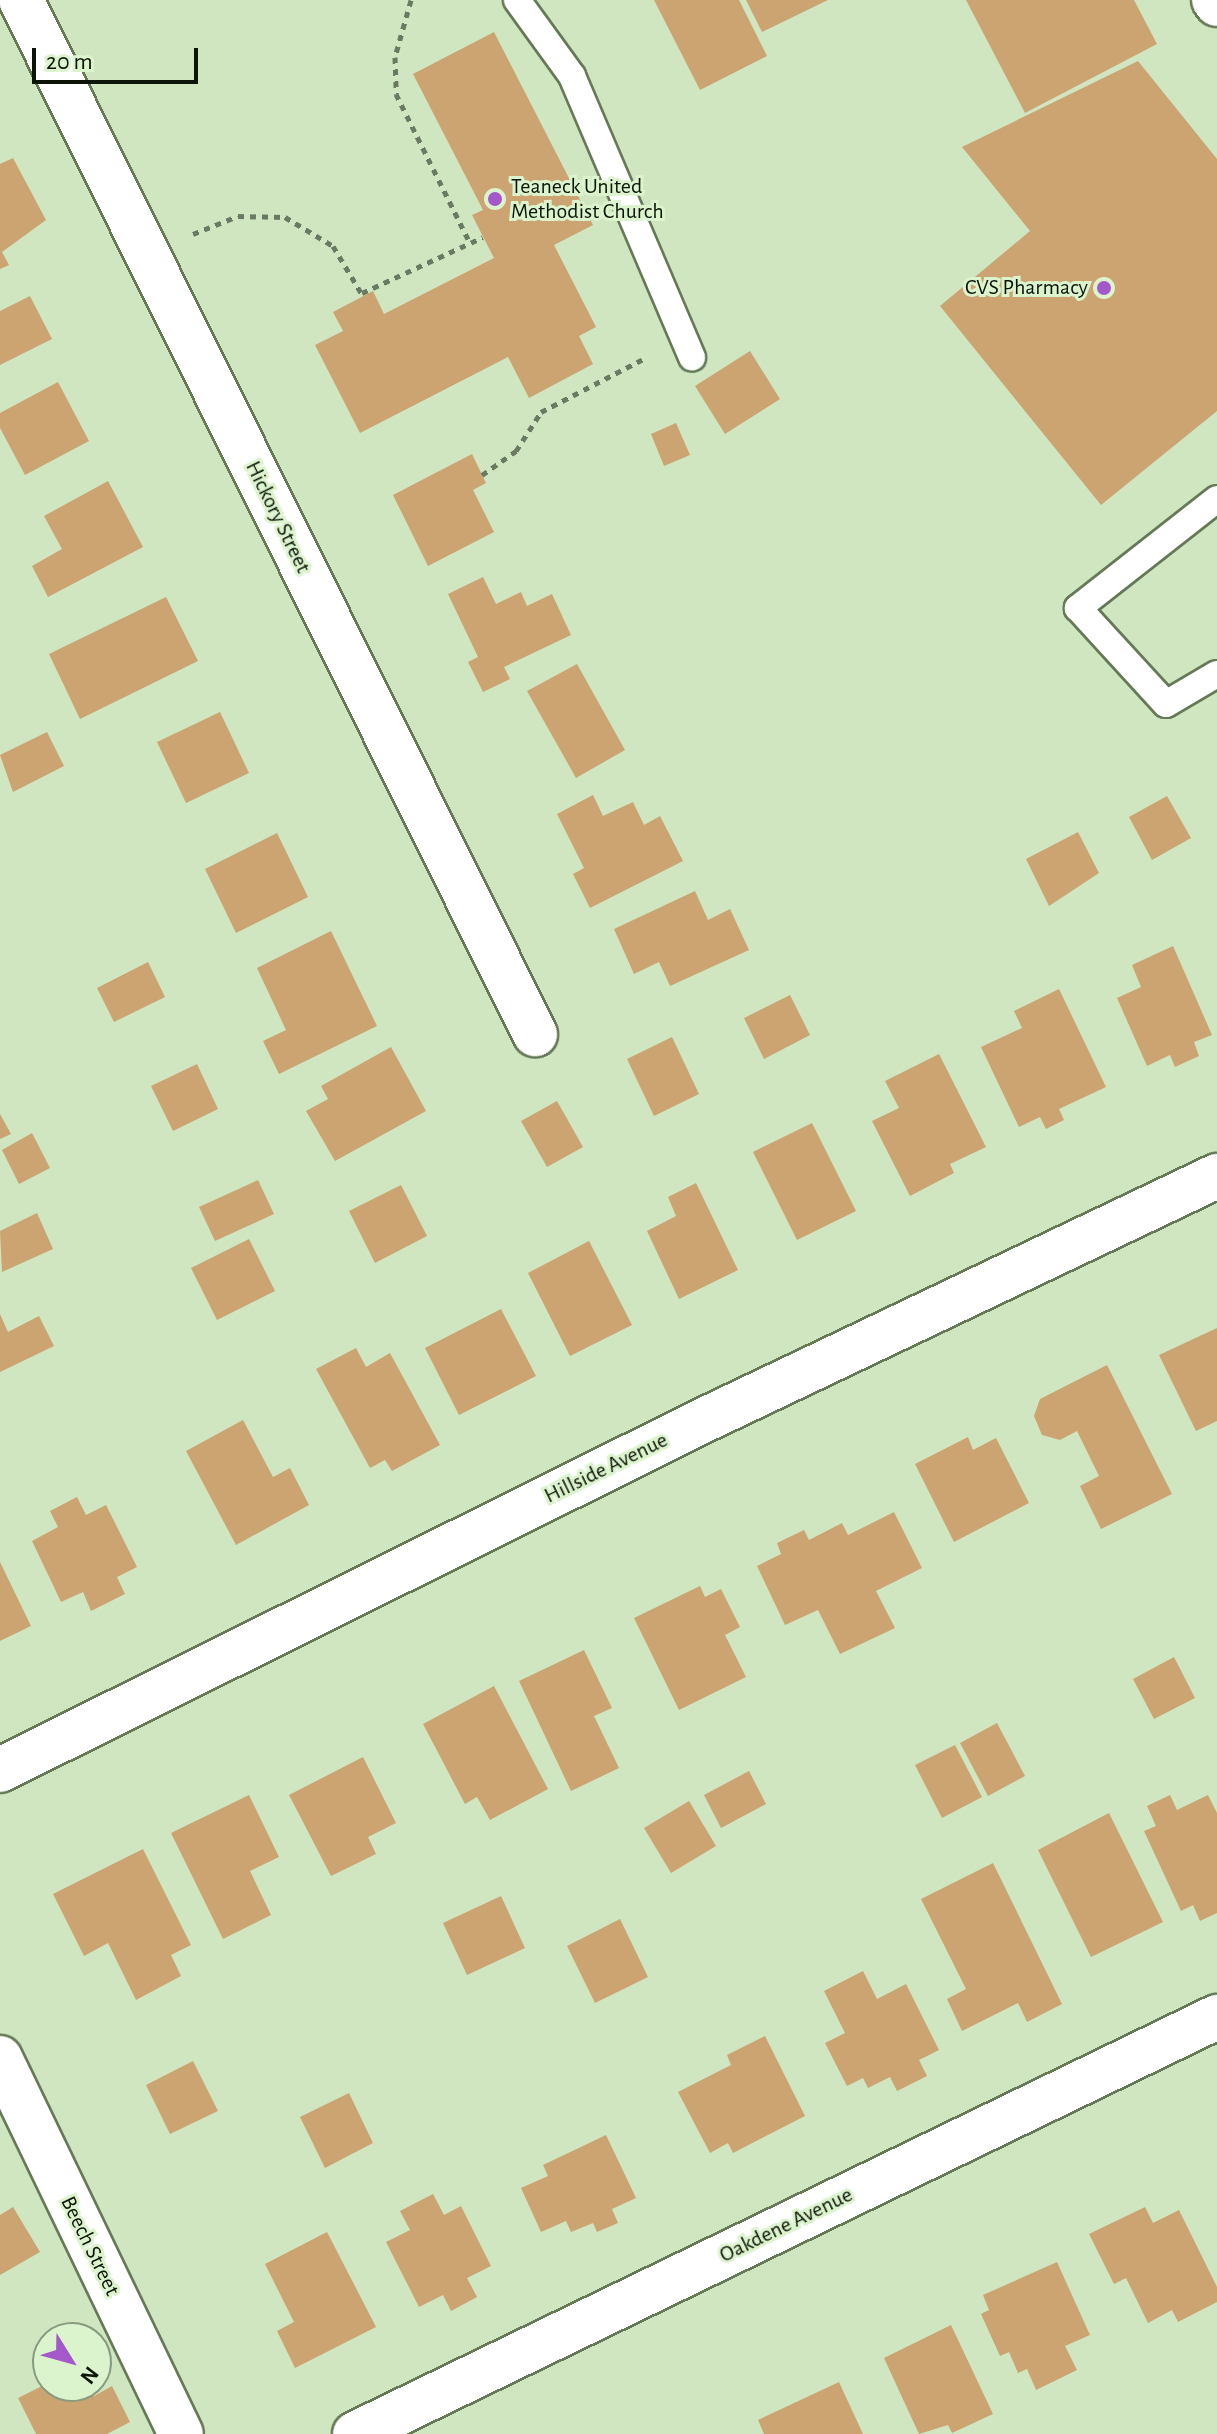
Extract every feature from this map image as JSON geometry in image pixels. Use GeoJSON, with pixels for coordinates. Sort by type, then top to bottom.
{"type":"FeatureCollection","features":[{"type":"Feature","properties":{"kind":"street","name":"Hickory Street"},"geometry":{"type":"LineString","coordinates":[[21,0],[535,1034]]}},
{"type":"Feature","properties":{"kind":"street","name":"Hillside Avenue"},"geometry":{"type":"LineString","coordinates":[[0,1770],[700,1422],[1217,1176]]}},
{"type":"Feature","properties":{"kind":"street","name":"Oakdene Avenue"},"geometry":{"type":"LineString","coordinates":[[355,2434],[1217,2017]]}},
{"type":"Feature","properties":{"kind":"street","name":"Beech Street"},"geometry":{"type":"LineString","coordinates":[[0,2058],[181,2434]]}},
{"type":"Feature","properties":{"kind":"lane"},"geometry":{"type":"LineString","coordinates":[[517,0],[572,76],[688,348]]}},
{"type":"Feature","properties":{"kind":"lane"},"geometry":{"type":"LineString","coordinates":[[1217,499],[1078,608],[1166,704],[1217,674]]}},
{"type":"Feature","properties":{"kind":"path"},"geometry":{"type":"LineString","coordinates":[[411,0],[395,57],[396,94],[470,243]]}},
{"type":"Feature","properties":{"kind":"path"},"geometry":{"type":"LineString","coordinates":[[150,258],[238,216],[285,217],[333,246],[362,294],[483,237]]}},
{"type":"Feature","properties":{"kind":"path"},"geometry":{"type":"LineString","coordinates":[[482,475],[516,451],[541,412],[688,348]]}},
{"type":"Feature","properties":{"kind":"building"},"geometry":{"type":"Polygon","coordinates":[[[654,0],[739,0],[767,56],[700,90],[654,0]]]}},
{"type":"Feature","properties":{"kind":"building"},"geometry":{"type":"Polygon","coordinates":[[[746,0],[828,0],[762,32],[746,0]]]}},
{"type":"Feature","properties":{"kind":"building"},"geometry":{"type":"Polygon","coordinates":[[[966,0],[1134,0],[1157,44],[1025,113],[966,0]]]}},
{"type":"Feature","properties":{"kind":"building"},"geometry":{"type":"Polygon","coordinates":[[[494,32],[593,225],[554,245],[596,327],[579,336],[593,364],[529,398],[508,357],[360,433],[315,345],[343,331],[333,312],[373,291],[384,314],[494,258],[472,215],[483,210],[413,74],[494,32]]]}},
{"type":"Feature","properties":{"kind":"building"},"geometry":{"type":"Polygon","coordinates":[[[1138,61],[1217,159],[1217,411],[1101,505],[940,306],[1030,231],[962,147],[1138,61]]]}},
{"type":"Feature","properties":{"kind":"building"},"geometry":{"type":"Polygon","coordinates":[[[13,158],[46,220],[2,252],[9,265],[0,269],[0,164],[13,158]]]}},
{"type":"Feature","properties":{"kind":"building"},"geometry":{"type":"Polygon","coordinates":[[[30,296],[52,339],[0,365],[0,311],[30,296]]]}},
{"type":"Feature","properties":{"kind":"building"},"geometry":{"type":"Polygon","coordinates":[[[750,351],[780,399],[725,434],[695,386],[750,351]]]}},
{"type":"Feature","properties":{"kind":"building"},"geometry":{"type":"Polygon","coordinates":[[[58,382],[89,441],[25,475],[0,428],[0,413],[58,382]]]}},
{"type":"Feature","properties":{"kind":"building"},"geometry":{"type":"Polygon","coordinates":[[[676,423],[690,455],[664,466],[651,434],[676,423]]]}},
{"type":"Feature","properties":{"kind":"building"},"geometry":{"type":"Polygon","coordinates":[[[472,454],[486,483],[473,490],[494,532],[428,566],[393,495],[472,454]]]}},
{"type":"Feature","properties":{"kind":"building"},"geometry":{"type":"Polygon","coordinates":[[[108,481],[143,547],[48,597],[32,566],[62,549],[44,516],[108,481]]]}},
{"type":"Feature","properties":{"kind":"building"},"geometry":{"type":"Polygon","coordinates":[[[483,577],[496,604],[521,592],[527,606],[552,594],[571,635],[504,667],[510,679],[483,692],[468,662],[478,657],[448,594],[483,577]]]}},
{"type":"Feature","properties":{"kind":"building"},"geometry":{"type":"Polygon","coordinates":[[[166,597],[198,661],[80,719],[49,654],[166,597]]]}},
{"type":"Feature","properties":{"kind":"building"},"geometry":{"type":"Polygon","coordinates":[[[577,664],[625,750],[576,778],[527,691],[577,664]]]}},
{"type":"Feature","properties":{"kind":"building"},"geometry":{"type":"Polygon","coordinates":[[[220,712],[249,773],[186,803],[157,742],[220,712]]]}},
{"type":"Feature","properties":{"kind":"building"},"geometry":{"type":"Polygon","coordinates":[[[47,732],[64,766],[13,792],[0,755],[47,732]]]}},
{"type":"Feature","properties":{"kind":"building"},"geometry":{"type":"Polygon","coordinates":[[[593,795],[603,816],[633,802],[644,825],[660,816],[683,861],[590,908],[573,874],[584,868],[557,814],[593,795]]]}},
{"type":"Feature","properties":{"kind":"building"},"geometry":{"type":"Polygon","coordinates":[[[1167,796],[1191,838],[1152,860],[1129,817],[1167,796]]]}},
{"type":"Feature","properties":{"kind":"building"},"geometry":{"type":"Polygon","coordinates":[[[1078,832],[1099,873],[1049,906],[1026,859],[1078,832]]]}},
{"type":"Feature","properties":{"kind":"building"},"geometry":{"type":"Polygon","coordinates":[[[277,833],[308,897],[236,933],[205,869],[277,833]]]}},
{"type":"Feature","properties":{"kind":"building"},"geometry":{"type":"Polygon","coordinates":[[[695,891],[708,920],[730,909],[749,950],[670,986],[659,962],[634,974],[614,929],[695,891]]]}},
{"type":"Feature","properties":{"kind":"building"},"geometry":{"type":"Polygon","coordinates":[[[331,931],[377,1026],[279,1074],[263,1041],[286,1030],[257,968],[331,931]]]}},
{"type":"Feature","properties":{"kind":"building"},"geometry":{"type":"Polygon","coordinates":[[[1173,946],[1212,1035],[1194,1042],[1199,1056],[1175,1067],[1170,1055],[1147,1066],[1117,998],[1141,987],[1132,965],[1173,946]]]}},
{"type":"Feature","properties":{"kind":"building"},"geometry":{"type":"Polygon","coordinates":[[[148,962],[165,997],[114,1022],[97,988],[148,962]]]}},
{"type":"Feature","properties":{"kind":"building"},"geometry":{"type":"Polygon","coordinates":[[[1059,989],[1106,1087],[1059,1109],[1064,1120],[1046,1129],[1040,1117],[1019,1127],[981,1047],[1022,1028],[1014,1011],[1059,989]]]}},
{"type":"Feature","properties":{"kind":"building"},"geometry":{"type":"Polygon","coordinates":[[[790,995],[810,1035],[764,1059],[744,1018],[790,995]]]}},
{"type":"Feature","properties":{"kind":"building"},"geometry":{"type":"Polygon","coordinates":[[[672,1037],[699,1094],[654,1116],[627,1059],[672,1037]]]}},
{"type":"Feature","properties":{"kind":"building"},"geometry":{"type":"Polygon","coordinates":[[[391,1047],[426,1111],[335,1161],[306,1111],[328,1099],[321,1086],[391,1047]]]}},
{"type":"Feature","properties":{"kind":"building"},"geometry":{"type":"Polygon","coordinates":[[[939,1054],[986,1147],[950,1164],[954,1173],[910,1196],[872,1121],[899,1108],[885,1081],[939,1054]]]}},
{"type":"Feature","properties":{"kind":"building"},"geometry":{"type":"Polygon","coordinates":[[[197,1064],[218,1109],[173,1131],[151,1086],[197,1064]]]}},
{"type":"Feature","properties":{"kind":"building"},"geometry":{"type":"Polygon","coordinates":[[[557,1101],[583,1147],[547,1167],[521,1121],[557,1101]]]}},
{"type":"Feature","properties":{"kind":"building"},"geometry":{"type":"Polygon","coordinates":[[[0,1114],[11,1134],[0,1139],[0,1114]]]}},
{"type":"Feature","properties":{"kind":"building"},"geometry":{"type":"Polygon","coordinates":[[[812,1123],[856,1211],[797,1240],[753,1152],[812,1123]]]}},
{"type":"Feature","properties":{"kind":"building"},"geometry":{"type":"Polygon","coordinates":[[[32,1133],[50,1168],[19,1184],[2,1150],[32,1133]]]}},
{"type":"Feature","properties":{"kind":"building"},"geometry":{"type":"Polygon","coordinates":[[[258,1180],[274,1214],[215,1241],[199,1207],[258,1180]]]}},
{"type":"Feature","properties":{"kind":"building"},"geometry":{"type":"Polygon","coordinates":[[[696,1183],[738,1270],[679,1299],[647,1231],[676,1216],[668,1197],[696,1183]]]}},
{"type":"Feature","properties":{"kind":"building"},"geometry":{"type":"Polygon","coordinates":[[[401,1185],[427,1236],[375,1263],[349,1211],[401,1185]]]}},
{"type":"Feature","properties":{"kind":"building"},"geometry":{"type":"Polygon","coordinates":[[[37,1213],[53,1249],[2,1272],[0,1231],[37,1213]]]}},
{"type":"Feature","properties":{"kind":"building"},"geometry":{"type":"Polygon","coordinates":[[[249,1239],[275,1291],[217,1320],[191,1268],[249,1239]]]}},
{"type":"Feature","properties":{"kind":"building"},"geometry":{"type":"Polygon","coordinates":[[[589,1241],[632,1325],[570,1356],[528,1273],[589,1241]]]}},
{"type":"Feature","properties":{"kind":"building"},"geometry":{"type":"Polygon","coordinates":[[[501,1309],[536,1376],[459,1415],[425,1348],[501,1309]]]}},
{"type":"Feature","properties":{"kind":"building"},"geometry":{"type":"Polygon","coordinates":[[[0,1314],[8,1332],[39,1316],[54,1346],[0,1372],[0,1314]]]}},
{"type":"Feature","properties":{"kind":"building"},"geometry":{"type":"Polygon","coordinates":[[[1217,1328],[1217,1421],[1196,1431],[1159,1355],[1217,1328]]]}},
{"type":"Feature","properties":{"kind":"building"},"geometry":{"type":"Polygon","coordinates":[[[356,1348],[366,1367],[390,1353],[440,1445],[392,1471],[385,1460],[370,1468],[316,1369],[356,1348]]]}},
{"type":"Feature","properties":{"kind":"building"},"geometry":{"type":"Polygon","coordinates":[[[1107,1365],[1172,1494],[1101,1529],[1080,1486],[1099,1476],[1077,1431],[1060,1440],[1042,1435],[1034,1416],[1040,1399],[1107,1365]]]}},
{"type":"Feature","properties":{"kind":"building"},"geometry":{"type":"Polygon","coordinates":[[[243,1420],[273,1477],[290,1468],[309,1505],[236,1545],[186,1451],[243,1420]]]}},
{"type":"Feature","properties":{"kind":"building"},"geometry":{"type":"Polygon","coordinates":[[[968,1437],[973,1450],[996,1438],[1029,1503],[954,1542],[915,1464],[968,1437]]]}},
{"type":"Feature","properties":{"kind":"building"},"geometry":{"type":"Polygon","coordinates":[[[77,1497],[86,1515],[106,1505],[137,1567],[117,1577],[125,1594],[91,1611],[83,1592],[61,1602],[32,1541],[58,1527],[50,1511],[77,1497]]]}},
{"type":"Feature","properties":{"kind":"building"},"geometry":{"type":"Polygon","coordinates":[[[894,1512],[922,1568],[876,1591],[895,1628],[840,1654],[818,1610],[785,1625],[757,1566],[781,1554],[777,1543],[804,1530],[809,1540],[842,1523],[848,1535],[894,1512]]]}},
{"type":"Feature","properties":{"kind":"building"},"geometry":{"type":"Polygon","coordinates":[[[0,1562],[31,1626],[0,1641],[0,1562]]]}},
{"type":"Feature","properties":{"kind":"building"},"geometry":{"type":"Polygon","coordinates":[[[700,1586],[705,1597],[721,1589],[740,1627],[725,1635],[746,1677],[679,1710],[634,1618],[700,1586]]]}},
{"type":"Feature","properties":{"kind":"building"},"geometry":{"type":"Polygon","coordinates":[[[584,1650],[612,1708],[594,1716],[619,1768],[571,1791],[519,1681],[584,1650]]]}},
{"type":"Feature","properties":{"kind":"building"},"geometry":{"type":"Polygon","coordinates":[[[1174,1657],[1195,1698],[1154,1719],[1133,1679],[1174,1657]]]}},
{"type":"Feature","properties":{"kind":"building"},"geometry":{"type":"Polygon","coordinates":[[[494,1686],[548,1789],[490,1820],[477,1797],[465,1804],[423,1724],[494,1686]]]}},
{"type":"Feature","properties":{"kind":"building"},"geometry":{"type":"Polygon","coordinates":[[[997,1723],[1025,1776],[988,1796],[960,1743],[997,1723]]]}},
{"type":"Feature","properties":{"kind":"building"},"geometry":{"type":"Polygon","coordinates":[[[955,1745],[982,1797],[942,1818],[915,1765],[955,1745]]]}},
{"type":"Feature","properties":{"kind":"building"},"geometry":{"type":"Polygon","coordinates":[[[363,1757],[396,1823],[368,1837],[376,1854],[331,1876],[289,1795],[363,1757]]]}},
{"type":"Feature","properties":{"kind":"building"},"geometry":{"type":"Polygon","coordinates":[[[749,1771],[766,1804],[721,1828],[704,1795],[749,1771]]]}},
{"type":"Feature","properties":{"kind":"building"},"geometry":{"type":"Polygon","coordinates":[[[249,1795],[279,1857],[250,1871],[271,1915],[223,1939],[171,1833],[249,1795]]]}},
{"type":"Feature","properties":{"kind":"building"},"geometry":{"type":"Polygon","coordinates":[[[1170,1795],[1177,1810],[1208,1795],[1217,1813],[1217,1913],[1200,1921],[1193,1905],[1181,1911],[1144,1831],[1156,1826],[1147,1806],[1170,1795]]]}},
{"type":"Feature","properties":{"kind":"building"},"geometry":{"type":"Polygon","coordinates":[[[689,1801],[716,1846],[671,1873],[644,1828],[689,1801]]]}},
{"type":"Feature","properties":{"kind":"building"},"geometry":{"type":"Polygon","coordinates":[[[1109,1813],[1163,1922],[1091,1957],[1038,1850],[1109,1813]]]}},
{"type":"Feature","properties":{"kind":"building"},"geometry":{"type":"Polygon","coordinates":[[[143,1849],[191,1945],[171,1955],[181,1976],[136,2000],[108,1943],[84,1956],[53,1894],[143,1849]]]}},
{"type":"Feature","properties":{"kind":"building"},"geometry":{"type":"Polygon","coordinates":[[[993,1863],[1062,2004],[1027,2022],[1018,2003],[962,2031],[947,1999],[966,1989],[921,1899],[993,1863]]]}},
{"type":"Feature","properties":{"kind":"building"},"geometry":{"type":"Polygon","coordinates":[[[501,1896],[525,1948],[467,1975],[443,1923],[501,1896]]]}},
{"type":"Feature","properties":{"kind":"building"},"geometry":{"type":"Polygon","coordinates":[[[620,1919],[648,1977],[595,2003],[567,1946],[620,1919]]]}},
{"type":"Feature","properties":{"kind":"building"},"geometry":{"type":"Polygon","coordinates":[[[863,1971],[877,1999],[906,1984],[939,2050],[919,2060],[927,2076],[897,2091],[890,2077],[868,2088],[863,2078],[847,2086],[825,2043],[845,2033],[824,1991],[863,1971]]]}},
{"type":"Feature","properties":{"kind":"building"},"geometry":{"type":"Polygon","coordinates":[[[765,2036],[805,2116],[733,2153],[728,2143],[710,2153],[678,2092],[731,2065],[727,2055],[765,2036]]]}},
{"type":"Feature","properties":{"kind":"building"},"geometry":{"type":"Polygon","coordinates":[[[193,2061],[218,2111],[170,2134],[146,2085],[193,2061]]]}},
{"type":"Feature","properties":{"kind":"building"},"geometry":{"type":"Polygon","coordinates":[[[349,2093],[373,2143],[325,2168],[300,2117],[349,2093]]]}},
{"type":"Feature","properties":{"kind":"building"},"geometry":{"type":"Polygon","coordinates":[[[606,2135],[636,2198],[612,2209],[618,2223],[597,2232],[593,2223],[571,2232],[566,2221],[541,2232],[521,2188],[548,2176],[543,2165],[606,2135]]]}},
{"type":"Feature","properties":{"kind":"building"},"geometry":{"type":"Polygon","coordinates":[[[433,2194],[444,2215],[461,2206],[491,2266],[467,2278],[477,2297],[451,2311],[443,2295],[419,2307],[386,2242],[410,2230],[400,2211],[433,2194]]]}},
{"type":"Feature","properties":{"kind":"building"},"geometry":{"type":"Polygon","coordinates":[[[13,2207],[40,2252],[0,2275],[0,2215],[13,2207]]]}},
{"type":"Feature","properties":{"kind":"building"},"geometry":{"type":"Polygon","coordinates":[[[1145,2207],[1153,2223],[1179,2210],[1217,2287],[1217,2302],[1178,2322],[1172,2310],[1148,2323],[1126,2278],[1114,2284],[1089,2234],[1145,2207]]]}},
{"type":"Feature","properties":{"kind":"building"},"geometry":{"type":"Polygon","coordinates":[[[327,2232],[376,2327],[295,2368],[277,2331],[294,2322],[265,2264],[327,2232]]]}},
{"type":"Feature","properties":{"kind":"building"},"geometry":{"type":"Polygon","coordinates":[[[1057,2262],[1090,2335],[1065,2346],[1077,2370],[1036,2390],[1027,2369],[1018,2373],[1009,2352],[1000,2356],[981,2314],[989,2310],[983,2295],[1057,2262]]]}},
{"type":"Feature","properties":{"kind":"building"},"geometry":{"type":"Polygon","coordinates":[[[951,2325],[993,2414],[952,2433],[948,2425],[919,2434],[884,2358],[951,2325]]]}},
{"type":"Feature","properties":{"kind":"building"},"geometry":{"type":"Polygon","coordinates":[[[839,2382],[863,2434],[764,2434],[758,2420],[839,2382]]]}},
{"type":"Feature","properties":{"kind":"building"},"geometry":{"type":"Polygon","coordinates":[[[112,2386],[130,2422],[107,2434],[36,2434],[18,2398],[32,2391],[32,2402],[112,2402],[112,2386]]]}},
{"type":"Feature","properties":{"kind":"place","name":"Teaneck United Methodist Church"},"geometry":{"type":"Point","coordinates":[495,199]}},
{"type":"Feature","properties":{"kind":"place","name":"CVS Pharmacy"},"geometry":{"type":"Point","coordinates":[1104,288]}}]}
